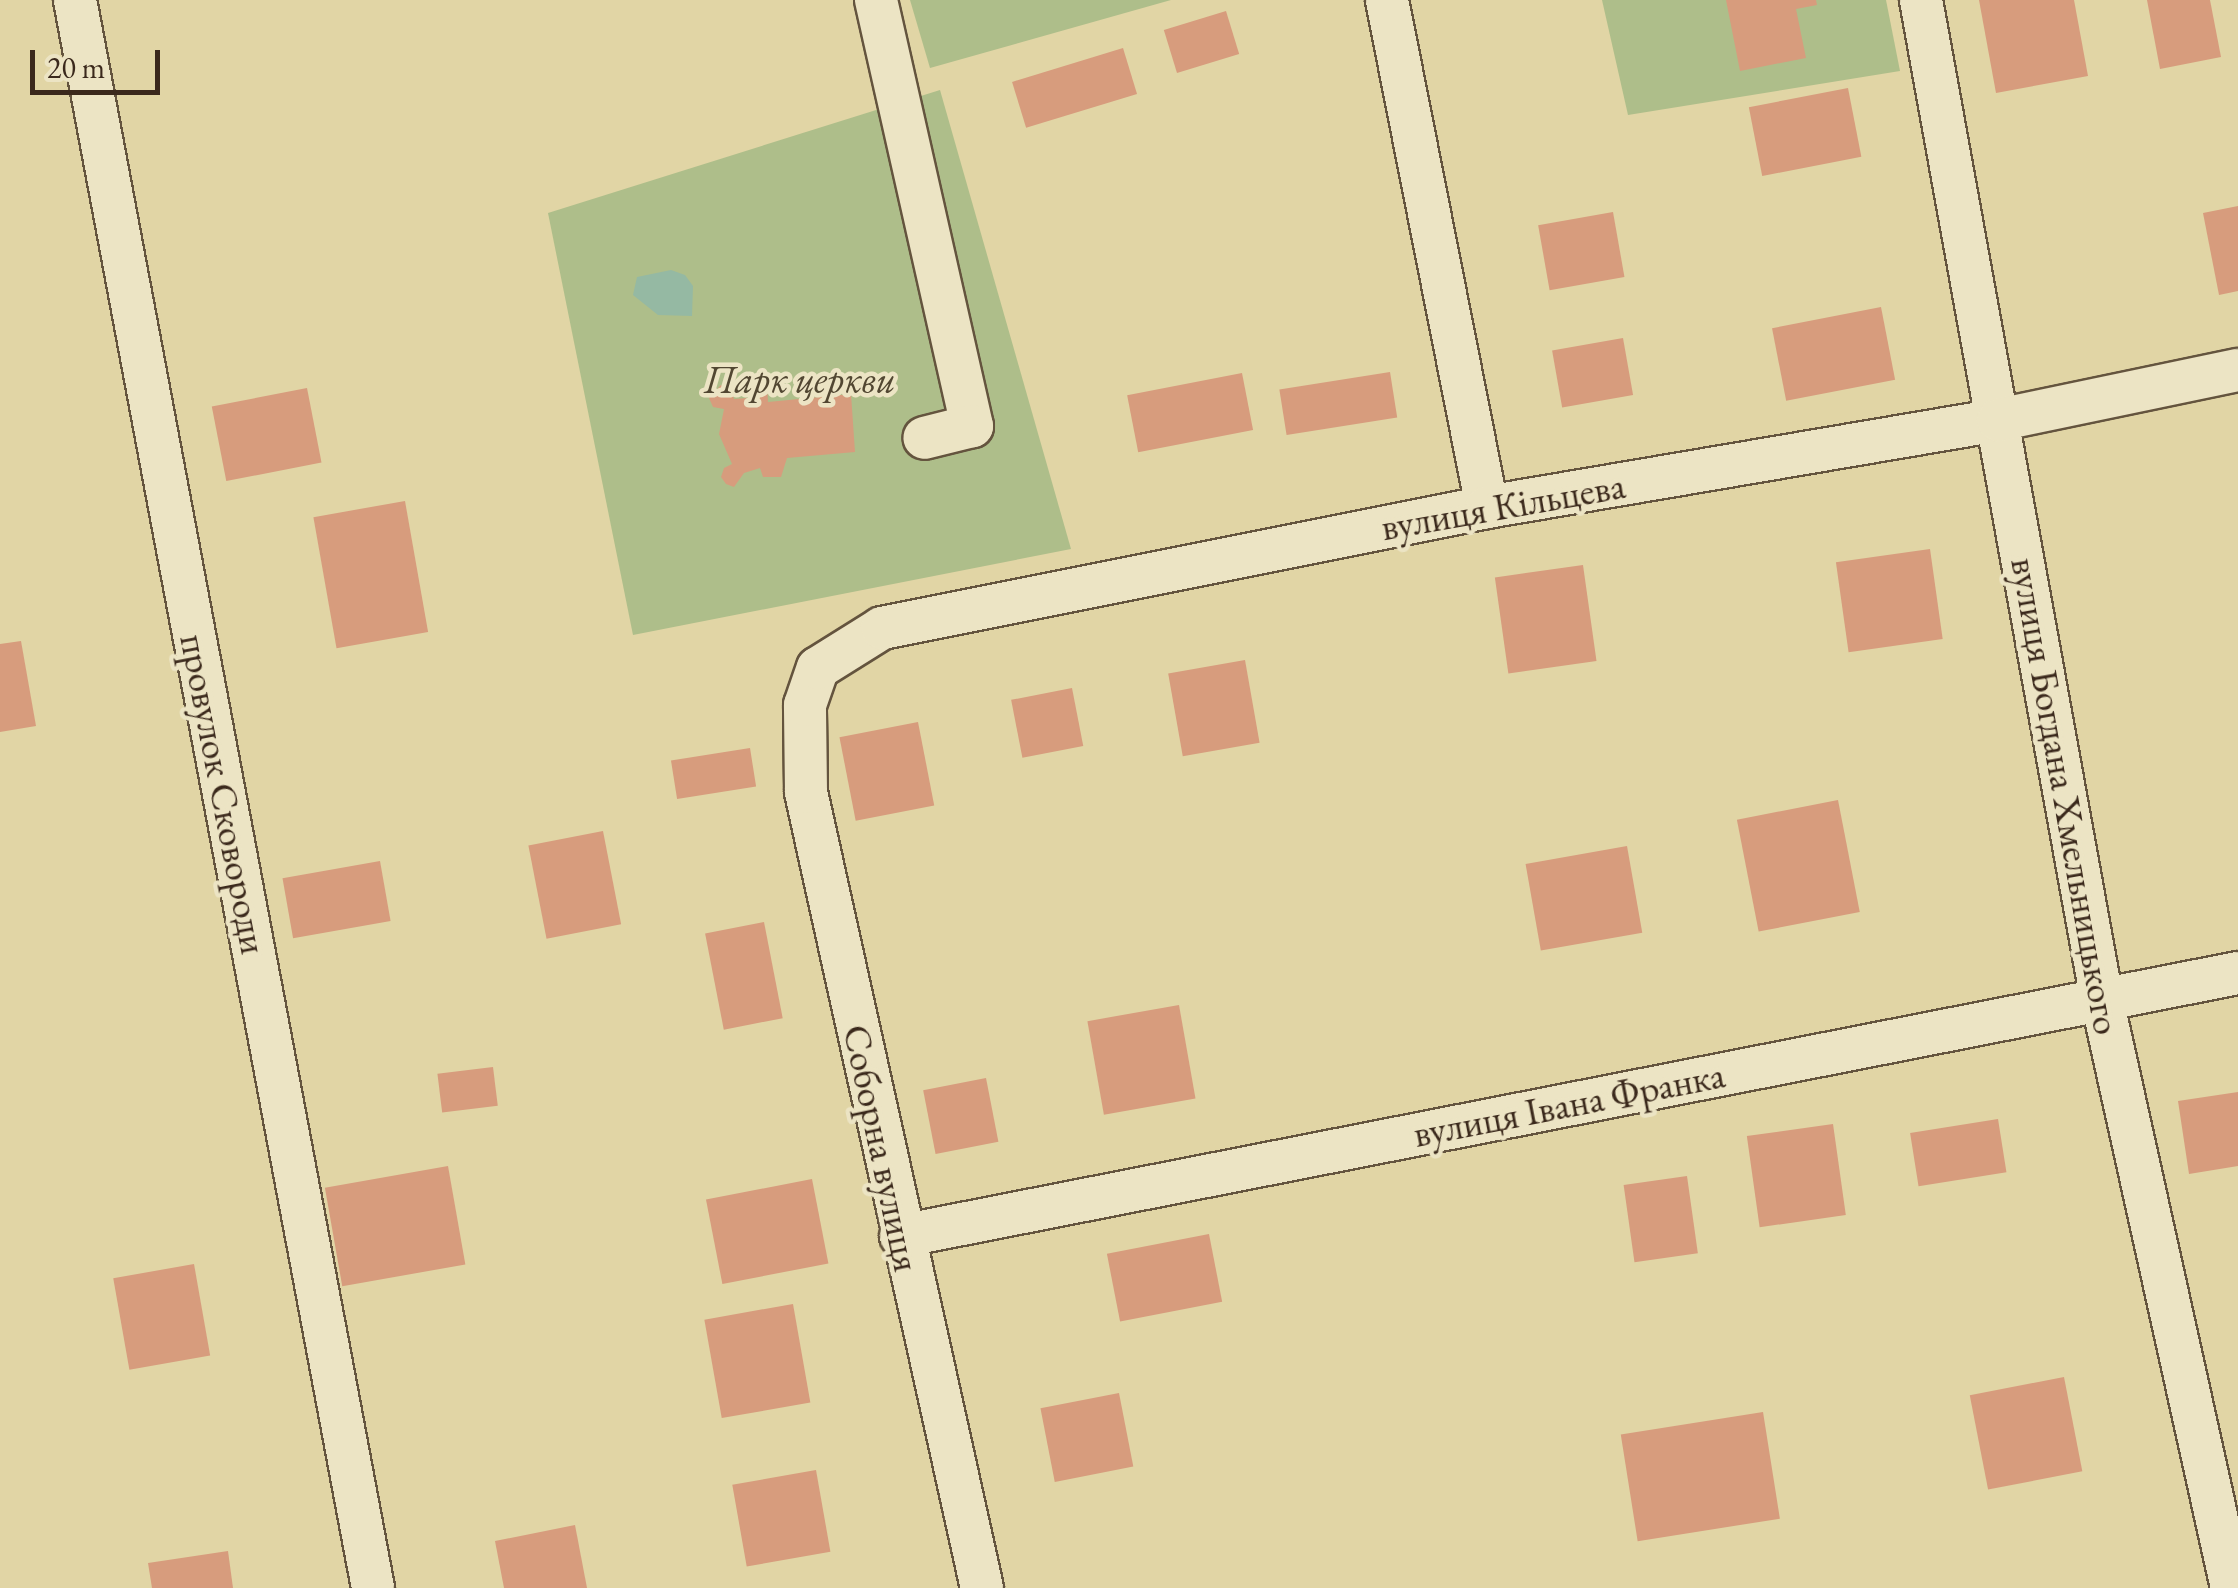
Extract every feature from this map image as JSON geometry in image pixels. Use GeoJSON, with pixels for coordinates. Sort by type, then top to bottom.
{"type":"FeatureCollection","features":[{"type":"Feature","properties":{"kind":"street","name":"провулок Сковороди"},"geometry":{"type":"LineString","coordinates":[[76,0],[373,1588]]}},
{"type":"Feature","properties":{"kind":"street"},"geometry":{"type":"LineString","coordinates":[[876,0],[972,426],[924,438]]}},
{"type":"Feature","properties":{"kind":"street"},"geometry":{"type":"LineString","coordinates":[[1387,0],[1487,506]]}},
{"type":"Feature","properties":{"kind":"street","name":"вулиця Богдана Хмельницького"},"geometry":{"type":"LineString","coordinates":[[1921,0],[2102,1000],[2232,1588]]}},
{"type":"Feature","properties":{"kind":"street","name":"вулиця Кільцева"},"geometry":{"type":"LineString","coordinates":[[805,705],[818,668],[882,628],[1487,506],[1998,420],[2238,370]]}},
{"type":"Feature","properties":{"kind":"street","name":"Соборна вулиця"},"geometry":{"type":"LineString","coordinates":[[805,705],[806,792],[901,1236],[982,1588]]}},
{"type":"Feature","properties":{"kind":"street","name":"вулиця Івана Франка"},"geometry":{"type":"LineString","coordinates":[[901,1236],[2238,973]]}},
{"type":"Feature","properties":{"kind":"green space"},"geometry":{"type":"Polygon","coordinates":[[[910,0],[1171,0],[930,68],[910,0]]]}},
{"type":"Feature","properties":{"kind":"green space"},"geometry":{"type":"Polygon","coordinates":[[[1602,0],[1886,0],[1900,71],[1628,115],[1602,0]]]}},
{"type":"Feature","properties":{"kind":"green space","name":"Парк церкви"},"geometry":{"type":"Polygon","coordinates":[[[940,90],[1071,549],[633,635],[548,213],[940,90]]]}},
{"type":"Feature","properties":{"kind":"shaded area"},"geometry":{"type":"Polygon","coordinates":[[[671,270],[685,275],[693,286],[692,316],[658,315],[633,295],[637,277],[671,270]]]}},
{"type":"Feature","properties":{"kind":"building"},"geometry":{"type":"Polygon","coordinates":[[[1726,0],[1816,0],[1817,5],[1796,9],[1806,58],[1740,71],[1726,0]]]}},
{"type":"Feature","properties":{"kind":"building"},"geometry":{"type":"Polygon","coordinates":[[[1979,0],[2074,0],[2088,76],[1996,93],[1979,0]]]}},
{"type":"Feature","properties":{"kind":"building"},"geometry":{"type":"Polygon","coordinates":[[[2147,0],[2210,0],[2221,57],[2160,69],[2147,0]]]}},
{"type":"Feature","properties":{"kind":"building"},"geometry":{"type":"Polygon","coordinates":[[[1226,11],[1239,54],[1177,73],[1164,30],[1226,11]]]}},
{"type":"Feature","properties":{"kind":"building"},"geometry":{"type":"Polygon","coordinates":[[[1123,48],[1137,94],[1026,128],[1012,82],[1123,48]]]}},
{"type":"Feature","properties":{"kind":"building"},"geometry":{"type":"Polygon","coordinates":[[[1848,88],[1861,157],[1762,176],[1749,107],[1848,88]]]}},
{"type":"Feature","properties":{"kind":"building"},"geometry":{"type":"Polygon","coordinates":[[[2238,206],[2238,291],[2219,295],[2203,213],[2238,206]]]}},
{"type":"Feature","properties":{"kind":"building"},"geometry":{"type":"Polygon","coordinates":[[[1613,212],[1624,277],[1550,290],[1538,225],[1613,212]]]}},
{"type":"Feature","properties":{"kind":"building"},"geometry":{"type":"Polygon","coordinates":[[[1881,307],[1895,380],[1786,401],[1772,328],[1881,307]]]}},
{"type":"Feature","properties":{"kind":"building"},"geometry":{"type":"Polygon","coordinates":[[[1623,338],[1633,395],[1562,408],[1552,351],[1623,338]]]}},
{"type":"Feature","properties":{"kind":"building"},"geometry":{"type":"Polygon","coordinates":[[[1390,372],[1397,417],[1287,435],[1279,390],[1390,372]]]}},
{"type":"Feature","properties":{"kind":"building"},"geometry":{"type":"Polygon","coordinates":[[[1242,373],[1253,430],[1138,452],[1127,395],[1242,373]]]}},
{"type":"Feature","properties":{"kind":"building"},"geometry":{"type":"Polygon","coordinates":[[[767,384],[768,402],[851,394],[855,452],[787,458],[781,477],[763,477],[760,468],[744,473],[734,487],[726,484],[721,477],[724,468],[732,464],[719,434],[724,409],[713,407],[709,398],[721,385],[730,388],[734,399],[748,398],[749,386],[767,384]]]}},
{"type":"Feature","properties":{"kind":"building"},"geometry":{"type":"Polygon","coordinates":[[[307,388],[322,463],[226,481],[212,407],[307,388]]]}},
{"type":"Feature","properties":{"kind":"building"},"geometry":{"type":"Polygon","coordinates":[[[405,501],[428,632],[337,648],[313,517],[405,501]]]}},
{"type":"Feature","properties":{"kind":"building"},"geometry":{"type":"Polygon","coordinates":[[[1930,549],[1943,639],[1849,652],[1836,562],[1930,549]]]}},
{"type":"Feature","properties":{"kind":"building"},"geometry":{"type":"Polygon","coordinates":[[[1583,565],[1596,661],[1508,673],[1495,577],[1583,565]]]}},
{"type":"Feature","properties":{"kind":"building"},"geometry":{"type":"Polygon","coordinates":[[[21,641],[36,726],[0,732],[0,644],[21,641]]]}},
{"type":"Feature","properties":{"kind":"building"},"geometry":{"type":"Polygon","coordinates":[[[1245,660],[1260,743],[1183,756],[1168,674],[1245,660]]]}},
{"type":"Feature","properties":{"kind":"building"},"geometry":{"type":"Polygon","coordinates":[[[1072,688],[1083,746],[1022,758],[1011,700],[1072,688]]]}},
{"type":"Feature","properties":{"kind":"building"},"geometry":{"type":"Polygon","coordinates":[[[918,722],[934,805],[856,821],[839,737],[918,722]]]}},
{"type":"Feature","properties":{"kind":"building"},"geometry":{"type":"Polygon","coordinates":[[[750,748],[756,787],[677,799],[671,761],[750,748]]]}},
{"type":"Feature","properties":{"kind":"building"},"geometry":{"type":"Polygon","coordinates":[[[1838,800],[1860,912],[1759,932],[1737,820],[1838,800]]]}},
{"type":"Feature","properties":{"kind":"building"},"geometry":{"type":"Polygon","coordinates":[[[603,831],[621,924],[547,939],[528,846],[603,831]]]}},
{"type":"Feature","properties":{"kind":"building"},"geometry":{"type":"Polygon","coordinates":[[[1627,846],[1642,933],[1541,951],[1526,864],[1627,846]]]}},
{"type":"Feature","properties":{"kind":"building"},"geometry":{"type":"Polygon","coordinates":[[[380,861],[391,921],[293,938],[283,878],[380,861]]]}},
{"type":"Feature","properties":{"kind":"building"},"geometry":{"type":"Polygon","coordinates":[[[764,922],[783,1018],[724,1030],[705,933],[764,922]]]}},
{"type":"Feature","properties":{"kind":"building"},"geometry":{"type":"Polygon","coordinates":[[[1179,1005],[1195,1099],[1104,1115],[1087,1021],[1179,1005]]]}},
{"type":"Feature","properties":{"kind":"building"},"geometry":{"type":"Polygon","coordinates":[[[493,1067],[498,1106],[442,1113],[437,1074],[493,1067]]]}},
{"type":"Feature","properties":{"kind":"building"},"geometry":{"type":"Polygon","coordinates":[[[986,1078],[998,1142],[936,1154],[923,1090],[986,1078]]]}},
{"type":"Feature","properties":{"kind":"building"},"geometry":{"type":"Polygon","coordinates":[[[2238,1092],[2238,1166],[2189,1174],[2178,1101],[2238,1092]]]}},
{"type":"Feature","properties":{"kind":"building"},"geometry":{"type":"Polygon","coordinates":[[[1998,1119],[2006,1172],[1919,1186],[1910,1133],[1998,1119]]]}},
{"type":"Feature","properties":{"kind":"building"},"geometry":{"type":"Polygon","coordinates":[[[1833,1124],[1846,1215],[1760,1227],[1747,1136],[1833,1124]]]}},
{"type":"Feature","properties":{"kind":"building"},"geometry":{"type":"Polygon","coordinates":[[[448,1166],[465,1264],[342,1286],[325,1188],[448,1166]]]}},
{"type":"Feature","properties":{"kind":"building"},"geometry":{"type":"Polygon","coordinates":[[[1687,1176],[1698,1253],[1634,1262],[1624,1185],[1687,1176]]]}},
{"type":"Feature","properties":{"kind":"building"},"geometry":{"type":"Polygon","coordinates":[[[812,1179],[828,1263],[722,1284],[706,1200],[812,1179]]]}},
{"type":"Feature","properties":{"kind":"building"},"geometry":{"type":"Polygon","coordinates":[[[1209,1234],[1222,1302],[1120,1322],[1107,1254],[1209,1234]]]}},
{"type":"Feature","properties":{"kind":"building"},"geometry":{"type":"Polygon","coordinates":[[[194,1264],[210,1356],[129,1370],[113,1278],[194,1264]]]}},
{"type":"Feature","properties":{"kind":"building"},"geometry":{"type":"Polygon","coordinates":[[[793,1304],[810,1402],[722,1418],[704,1320],[793,1304]]]}},
{"type":"Feature","properties":{"kind":"building"},"geometry":{"type":"Polygon","coordinates":[[[2064,1377],[2082,1471],[1988,1490],[1970,1395],[2064,1377]]]}},
{"type":"Feature","properties":{"kind":"building"},"geometry":{"type":"Polygon","coordinates":[[[1119,1393],[1133,1467],[1055,1482],[1040,1408],[1119,1393]]]}},
{"type":"Feature","properties":{"kind":"building"},"geometry":{"type":"Polygon","coordinates":[[[1763,1412],[1780,1519],[1638,1541],[1621,1435],[1763,1412]]]}},
{"type":"Feature","properties":{"kind":"building"},"geometry":{"type":"Polygon","coordinates":[[[816,1470],[830,1552],[747,1566],[732,1485],[816,1470]]]}},
{"type":"Feature","properties":{"kind":"building"},"geometry":{"type":"Polygon","coordinates":[[[575,1525],[587,1588],[504,1588],[495,1541],[575,1525]]]}},
{"type":"Feature","properties":{"kind":"building"},"geometry":{"type":"Polygon","coordinates":[[[228,1551],[233,1588],[152,1588],[148,1563],[228,1551]]]}}]}
